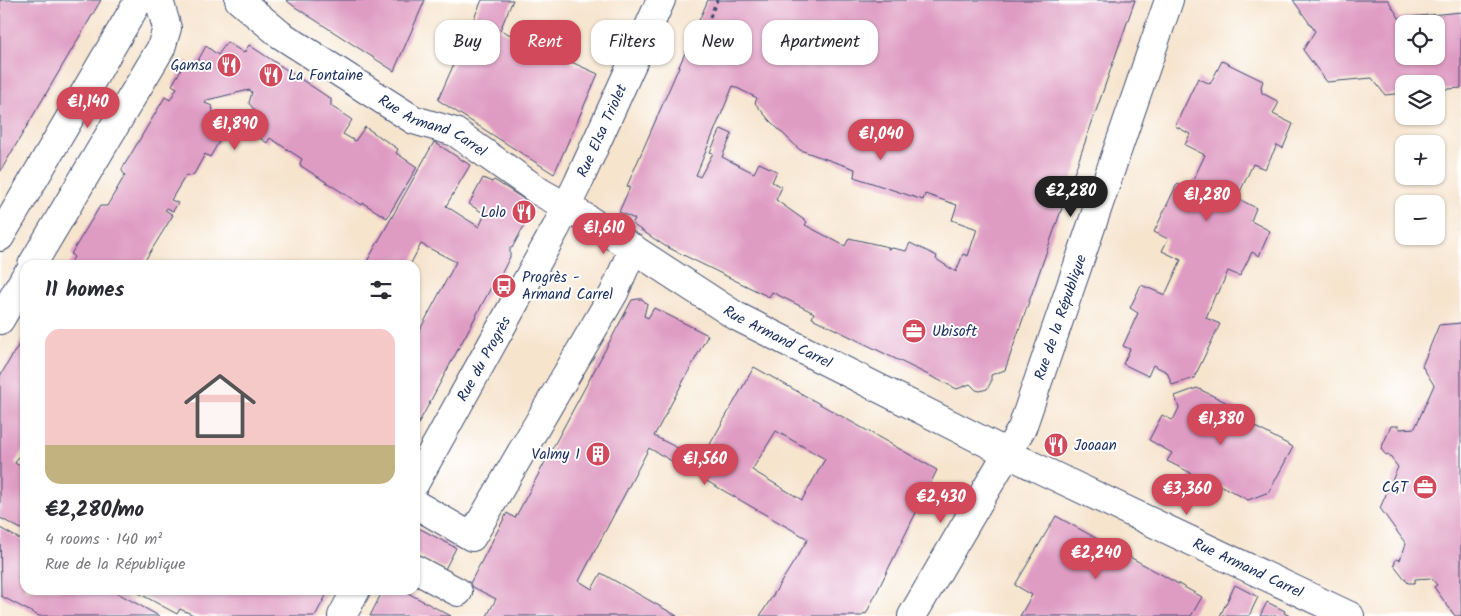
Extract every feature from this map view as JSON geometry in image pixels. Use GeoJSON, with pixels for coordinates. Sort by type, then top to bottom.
{"type":"FeatureCollection","features":[{"type":"Feature","properties":{"kind":"street"},"geometry":{"type":"LineString","coordinates":[[0,238],[139,0]]}},
{"type":"Feature","properties":{"kind":"street"},"geometry":{"type":"LineString","coordinates":[[35,260],[160,48],[167,28],[159,0]]}},
{"type":"Feature","properties":{"kind":"street","name":"Rue Armand Carrel"},"geometry":{"type":"LineString","coordinates":[[239,0],[281,35],[414,120],[455,132],[540,192],[633,248],[736,316],[1033,466],[1350,616]]}},
{"type":"Feature","properties":{"kind":"street","name":"Rue Elsa Triolet"},"geometry":{"type":"LineString","coordinates":[[566,206],[660,0]]}},
{"type":"Feature","properties":{"kind":"street","name":"Rue de la République"},"geometry":{"type":"LineString","coordinates":[[912,616],[1006,452],[1022,428],[1169,0]]}},
{"type":"Feature","properties":{"kind":"street","name":"Rue du Progrès"},"geometry":{"type":"LineString","coordinates":[[420,474],[551,237],[566,206]]}},
{"type":"Feature","properties":{"kind":"street"},"geometry":{"type":"LineString","coordinates":[[420,507],[472,536],[614,293],[633,248]]}},
{"type":"Feature","properties":{"kind":"street"},"geometry":{"type":"LineString","coordinates":[[0,320],[20,286]]}},
{"type":"Feature","properties":{"kind":"street"},"geometry":{"type":"LineString","coordinates":[[420,572],[458,592]]}},
{"type":"Feature","properties":{"kind":"street"},"geometry":{"type":"LineString","coordinates":[[342,616],[353,595]]}},
{"type":"Feature","properties":{"kind":"path"},"geometry":{"type":"LineString","coordinates":[[709,20],[717,0]]}},
{"type":"Feature","properties":{"kind":"building"},"geometry":{"type":"Polygon","coordinates":[[[0,0],[101,0],[0,172],[0,0]]]}},
{"type":"Feature","properties":{"kind":"building"},"geometry":{"type":"Polygon","coordinates":[[[286,0],[425,0],[394,71],[286,0]]]}},
{"type":"Feature","properties":{"kind":"building"},"geometry":{"type":"Polygon","coordinates":[[[482,0],[513,0],[500,30],[500,20],[473,20],[482,0]]]}},
{"type":"Feature","properties":{"kind":"building"},"geometry":{"type":"Polygon","coordinates":[[[708,0],[1135,0],[1005,370],[991,375],[991,382],[987,389],[976,390],[970,384],[957,389],[812,318],[814,313],[772,292],[769,297],[665,246],[632,224],[635,219],[619,212],[630,187],[627,186],[684,55],[684,65],[752,65],[752,20],[699,20],[708,0]],[[733,86],[696,175],[700,177],[713,153],[710,152],[721,129],[732,134],[722,157],[754,173],[759,163],[777,171],[772,182],[782,187],[776,200],[807,222],[805,225],[845,246],[849,238],[888,247],[888,249],[906,251],[910,243],[937,256],[936,259],[956,272],[963,254],[968,256],[977,229],[952,220],[957,205],[925,194],[923,200],[854,177],[855,169],[800,150],[770,121],[755,103],[757,98],[733,86]]]}},
{"type":"Feature","properties":{"kind":"building"},"geometry":{"type":"Polygon","coordinates":[[[1293,0],[1388,0],[1397,15],[1395,15],[1395,65],[1445,65],[1445,15],[1430,15],[1461,12],[1461,88],[1445,89],[1445,75],[1395,75],[1395,94],[1385,95],[1372,78],[1327,82],[1303,50],[1315,31],[1293,0]]]}},
{"type":"Feature","properties":{"kind":"building"},"geometry":{"type":"Polygon","coordinates":[[[500,30],[510,34],[510,65],[578,65],[598,74],[554,174],[438,100],[453,65],[500,65],[500,30]]]}},
{"type":"Feature","properties":{"kind":"building"},"geometry":{"type":"Polygon","coordinates":[[[227,42],[244,53],[249,45],[331,99],[331,106],[352,120],[343,134],[355,141],[365,127],[398,149],[396,153],[417,167],[387,218],[363,203],[362,205],[301,166],[302,159],[270,138],[267,143],[244,127],[255,111],[249,103],[252,92],[249,90],[207,100],[205,103],[212,106],[213,111],[209,123],[224,133],[210,157],[205,154],[194,174],[186,175],[171,200],[178,203],[173,211],[167,208],[165,210],[173,215],[145,260],[72,260],[74,257],[71,254],[100,206],[107,206],[125,175],[122,169],[165,97],[170,100],[177,88],[172,85],[186,61],[195,66],[206,46],[218,55],[227,42]]]}},
{"type":"Feature","properties":{"kind":"building"},"geometry":{"type":"Polygon","coordinates":[[[1222,61],[1263,81],[1262,93],[1279,102],[1273,114],[1293,124],[1283,148],[1277,145],[1265,169],[1253,164],[1239,194],[1241,200],[1256,208],[1251,221],[1270,231],[1259,256],[1252,252],[1240,276],[1228,271],[1218,294],[1216,293],[1206,318],[1220,324],[1194,378],[1172,385],[1167,372],[1153,365],[1148,376],[1123,364],[1130,349],[1123,346],[1138,313],[1130,308],[1141,285],[1165,295],[1181,260],[1162,251],[1168,239],[1154,232],[1177,184],[1189,189],[1205,155],[1185,145],[1190,134],[1175,126],[1198,78],[1210,84],[1222,61]]]}},
{"type":"Feature","properties":{"kind":"building"},"geometry":{"type":"Polygon","coordinates":[[[434,142],[470,165],[446,206],[479,227],[485,214],[469,204],[483,178],[492,182],[494,180],[527,201],[530,215],[512,248],[510,247],[510,257],[496,284],[494,282],[420,421],[420,330],[456,262],[421,244],[413,260],[368,260],[434,142]]]}},
{"type":"Feature","properties":{"kind":"building","name":"Valmy 1"},"geometry":{"type":"Polygon","coordinates":[[[642,299],[647,304],[644,316],[648,318],[654,308],[708,335],[654,436],[701,460],[754,367],[937,470],[866,614],[864,613],[862,616],[760,616],[808,539],[649,448],[579,581],[592,589],[601,573],[677,616],[487,616],[496,599],[469,585],[507,513],[515,518],[632,300],[642,299]],[[776,431],[752,470],[802,500],[825,459],[776,431]]]}},
{"type":"Feature","properties":{"kind":"building","name":"CGT"},"geometry":{"type":"Polygon","coordinates":[[[1461,323],[1461,616],[1455,616],[1434,587],[1437,585],[1431,578],[1415,579],[1415,583],[1408,583],[1394,565],[1396,559],[1400,560],[1406,544],[1380,508],[1398,467],[1388,454],[1386,455],[1381,449],[1391,426],[1399,426],[1400,429],[1415,428],[1434,385],[1422,366],[1439,325],[1461,323]]]}},
{"type":"Feature","properties":{"kind":"building"},"geometry":{"type":"Polygon","coordinates":[[[20,342],[20,454],[15,463],[20,466],[20,528],[0,518],[0,376],[20,342]]]}},
{"type":"Feature","properties":{"kind":"building"},"geometry":{"type":"Polygon","coordinates":[[[1197,388],[1250,414],[1246,422],[1293,447],[1269,492],[1248,500],[1216,483],[1211,492],[1188,480],[1191,473],[1167,461],[1172,453],[1149,440],[1162,415],[1172,420],[1174,418],[1179,408],[1175,396],[1197,388]]]}},
{"type":"Feature","properties":{"kind":"building"},"geometry":{"type":"Polygon","coordinates":[[[1056,516],[1202,597],[1191,616],[1020,616],[1032,595],[1015,585],[1056,516]]]}},
{"type":"Feature","properties":{"kind":"building"},"geometry":{"type":"Polygon","coordinates":[[[0,528],[20,539],[20,595],[121,595],[159,616],[39,616],[1,596],[0,528]]]}},
{"type":"Feature","properties":{"kind":"building"},"geometry":{"type":"Polygon","coordinates":[[[420,529],[456,548],[445,569],[420,556],[420,529]]]}},
{"type":"Feature","properties":{"kind":"building"},"geometry":{"type":"Polygon","coordinates":[[[1235,585],[1258,597],[1249,616],[1220,616],[1235,585]]]}},
{"type":"Feature","properties":{"kind":"building"},"geometry":{"type":"Polygon","coordinates":[[[142,595],[326,595],[315,616],[196,616],[180,609],[177,614],[142,595]]]}},
{"type":"Feature","properties":{"kind":"building"},"geometry":{"type":"Polygon","coordinates":[[[380,595],[411,595],[451,616],[370,616],[380,595]]]}},
{"type":"Feature","properties":{"kind":"building"},"geometry":{"type":"Polygon","coordinates":[[[1267,602],[1285,611],[1284,613],[1290,616],[1260,616],[1267,602]]]}},
{"type":"Feature","properties":{"kind":"place","name":"Gamsa"},"geometry":{"type":"Point","coordinates":[229,65]}},
{"type":"Feature","properties":{"kind":"place","name":"La Fontaine"},"geometry":{"type":"Point","coordinates":[271,75]}},
{"type":"Feature","properties":{"kind":"place","name":"Lolo"},"geometry":{"type":"Point","coordinates":[524,212]}},
{"type":"Feature","properties":{"kind":"place","name":"Progrès - Armand Carrel"},"geometry":{"type":"Point","coordinates":[504,286]}},
{"type":"Feature","properties":{"kind":"place","name":"Ubisoft"},"geometry":{"type":"Point","coordinates":[914,331]}},
{"type":"Feature","properties":{"kind":"place","name":"Jooaan"},"geometry":{"type":"Point","coordinates":[1056,445]}},
{"type":"Feature","properties":{"kind":"place","name":"Valmy 1"},"geometry":{"type":"Point","coordinates":[598,454]}},
{"type":"Feature","properties":{"kind":"place","name":"CGT"},"geometry":{"type":"Point","coordinates":[1425,487]}}]}
